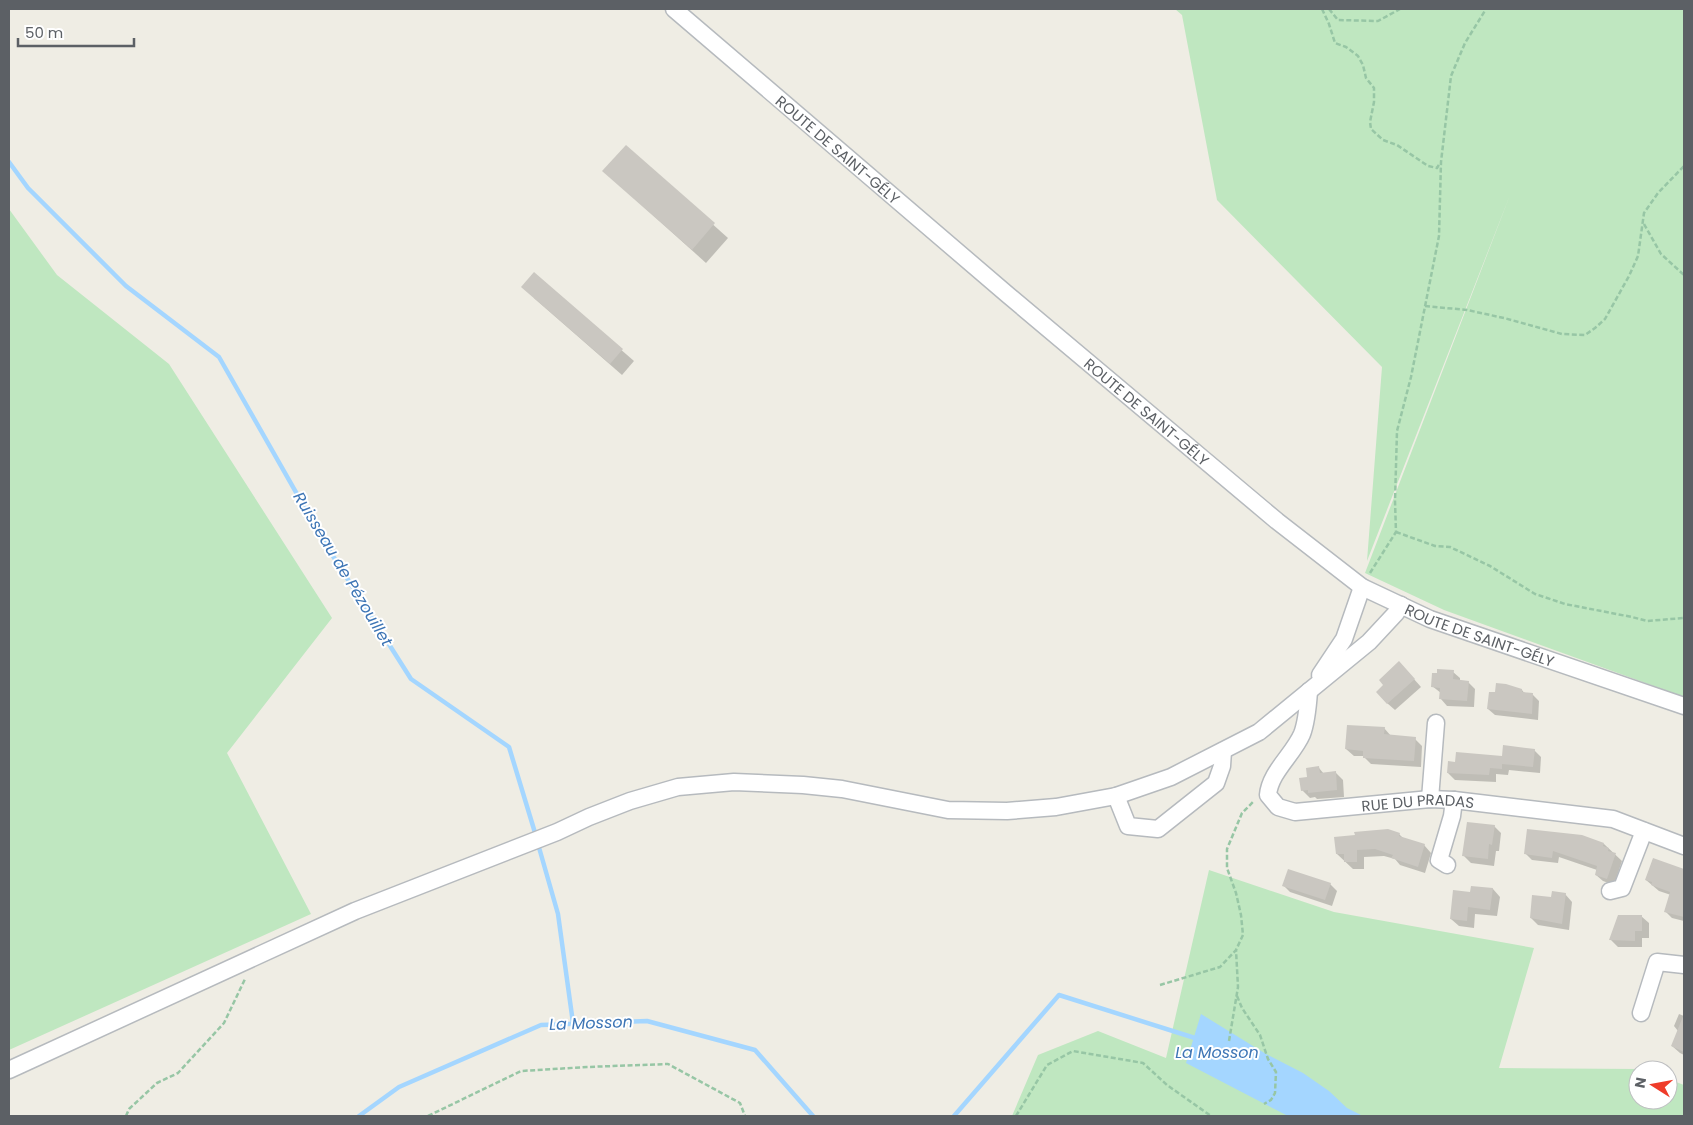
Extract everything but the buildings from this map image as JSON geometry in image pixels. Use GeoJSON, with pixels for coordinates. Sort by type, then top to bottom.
{"type":"FeatureCollection","features":[{"type":"Feature","properties":{"kind":"street","name":"ROUTE DE SAINT-GÉLY"},"geometry":{"type":"LineString","coordinates":[[674,9],[1008,295],[1277,521],[1362,587],[1430,619],[1684,706]]}},
{"type":"Feature","properties":{"kind":"street"},"geometry":{"type":"LineString","coordinates":[[1269,785],[1302,734],[1308,708],[1309,691],[1344,639],[1362,587]]}},
{"type":"Feature","properties":{"kind":"street"},"geometry":{"type":"LineString","coordinates":[[9,1070],[355,911],[547,836],[630,801],[678,787],[734,782],[803,785],[842,789],[948,810],[1007,811],[1056,807],[1116,796],[1171,777],[1259,732],[1369,642],[1401,605]]}},
{"type":"Feature","properties":{"kind":"street"},"geometry":{"type":"LineString","coordinates":[[1430,799],[1436,723]]}},
{"type":"Feature","properties":{"kind":"street"},"geometry":{"type":"LineString","coordinates":[[1116,796],[1128,826],[1158,830],[1216,783],[1222,766],[1223,751]]}},
{"type":"Feature","properties":{"kind":"street","name":"RUE DU PRADAS"},"geometry":{"type":"LineString","coordinates":[[1269,785],[1268,795],[1278,807],[1295,812],[1430,799],[1454,800],[1613,819],[1684,846]]}},
{"type":"Feature","properties":{"kind":"street"},"geometry":{"type":"LineString","coordinates":[[1447,865],[1439,860],[1452,816],[1454,800]]}},
{"type":"Feature","properties":{"kind":"street"},"geometry":{"type":"LineString","coordinates":[[1610,891],[1622,888],[1644,831]]}},
{"type":"Feature","properties":{"kind":"street"},"geometry":{"type":"LineString","coordinates":[[1641,1013],[1657,962],[1684,965]]}},
{"type":"Feature","properties":{"kind":"path"},"geometry":{"type":"LineString","coordinates":[[1322,9],[1335,43],[1346,47],[1358,56],[1366,78],[1374,88],[1374,102],[1370,113],[1371,129],[1383,140],[1397,145],[1428,166],[1437,168],[1441,162]]}},
{"type":"Feature","properties":{"kind":"path"},"geometry":{"type":"LineString","coordinates":[[1329,9],[1338,20],[1378,21],[1400,9]]}},
{"type":"Feature","properties":{"kind":"path"},"geometry":{"type":"LineString","coordinates":[[1362,587],[1396,532],[1395,501],[1398,431],[1411,378],[1439,236],[1441,162],[1451,76],[1465,42],[1486,9]]}},
{"type":"Feature","properties":{"kind":"path"},"geometry":{"type":"LineString","coordinates":[[1425,306],[1467,310],[1562,334],[1585,335],[1605,319],[1629,276],[1638,256],[1644,213],[1658,193],[1684,166]]}},
{"type":"Feature","properties":{"kind":"path"},"geometry":{"type":"LineString","coordinates":[[1643,223],[1662,254],[1684,275]]}},
{"type":"Feature","properties":{"kind":"path"},"geometry":{"type":"LineString","coordinates":[[1396,532],[1434,546],[1450,546],[1490,566],[1536,594],[1564,604],[1632,617],[1647,622],[1684,618]]}},
{"type":"Feature","properties":{"kind":"path"},"geometry":{"type":"LineString","coordinates":[[1160,985],[1220,967],[1236,950],[1243,935],[1236,893],[1227,868],[1228,849],[1242,813],[1269,785]]}},
{"type":"Feature","properties":{"kind":"path"},"geometry":{"type":"LineString","coordinates":[[1229,1041],[1238,987],[1236,950]]}},
{"type":"Feature","properties":{"kind":"path"},"geometry":{"type":"LineString","coordinates":[[126,1116],[129,1109],[157,1083],[178,1073],[224,1023],[245,978],[246,961]]}},
{"type":"Feature","properties":{"kind":"path"},"geometry":{"type":"LineString","coordinates":[[1237,996],[1242,1008],[1264,1043],[1268,1059],[1276,1072],[1275,1093],[1271,1100],[1264,1104]]}},
{"type":"Feature","properties":{"kind":"path"},"geometry":{"type":"LineString","coordinates":[[1016,1116],[1047,1065],[1073,1052],[1143,1063],[1168,1085],[1211,1116]]}},
{"type":"Feature","properties":{"kind":"path"},"geometry":{"type":"LineString","coordinates":[[428,1116],[521,1072],[668,1064],[740,1103],[745,1116]]}},
{"type":"Feature","properties":{"kind":"green space"},"geometry":{"type":"Polygon","coordinates":[[[1175,9],[1684,9],[1684,697],[1444,610],[1365,573],[1510,195],[1367,561],[1382,367],[1217,200],[1182,15],[1175,9]]]}},
{"type":"Feature","properties":{"kind":"green space"},"geometry":{"type":"Polygon","coordinates":[[[9,209],[57,275],[169,364],[332,618],[227,753],[311,914],[9,1050],[9,209]]]}},
{"type":"Feature","properties":{"kind":"green space"},"geometry":{"type":"Polygon","coordinates":[[[1209,870],[1334,912],[1534,948],[1499,1068],[1628,1069],[1628,1110],[1678,1110],[1678,1083],[1684,1085],[1684,1116],[1012,1116],[1038,1055],[1098,1031],[1166,1058],[1209,870]]]}},
{"type":"Feature","properties":{"kind":"water","name":"La Mosson"},"geometry":{"type":"Polygon","coordinates":[[[1201,1014],[1266,1054],[1303,1073],[1329,1091],[1347,1108],[1363,1116],[1288,1116],[1186,1063],[1201,1014]]]}},
{"type":"Feature","properties":{"kind":"waterway","name":"Ruisseau de Pézouillet"},"geometry":{"type":"LineString","coordinates":[[9,162],[28,188],[126,286],[219,357],[326,545],[411,679],[509,747],[536,836]]}},
{"type":"Feature","properties":{"kind":"waterway","name":"Ruisseau de Pézouillet"},"geometry":{"type":"LineString","coordinates":[[538,844],[558,914],[573,1023]]}},
{"type":"Feature","properties":{"kind":"waterway","name":"La Mosson"},"geometry":{"type":"LineString","coordinates":[[954,1116],[1059,995],[1198,1039]]}},
{"type":"Feature","properties":{"kind":"waterway","name":"La Mosson"},"geometry":{"type":"LineString","coordinates":[[359,1116],[399,1087],[541,1025],[647,1021],[755,1050],[813,1116]]}}]}
